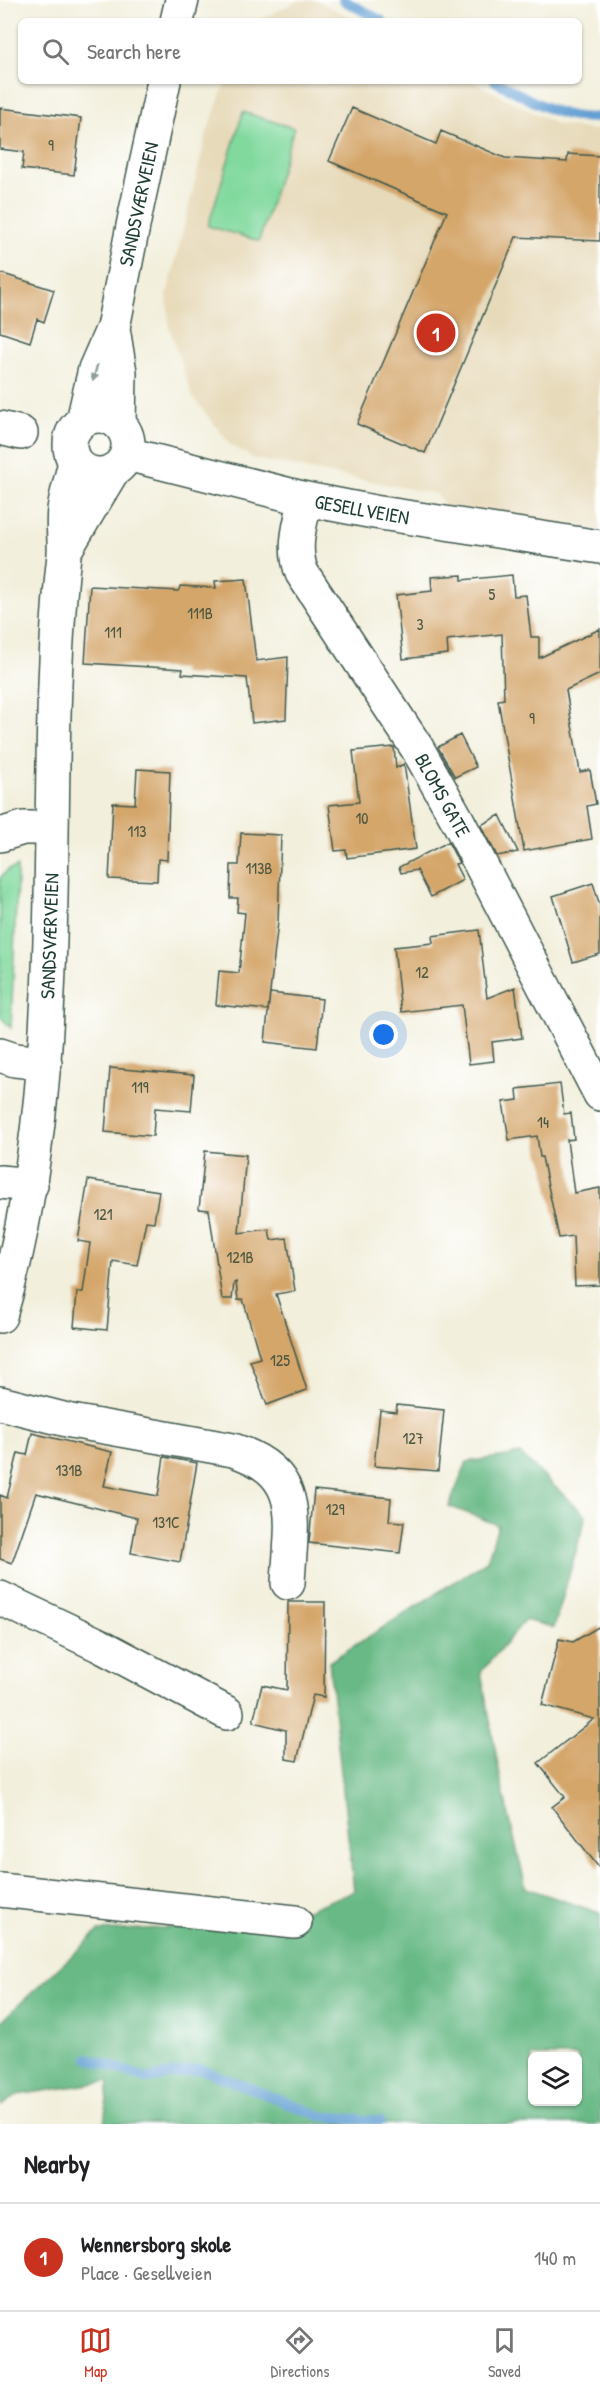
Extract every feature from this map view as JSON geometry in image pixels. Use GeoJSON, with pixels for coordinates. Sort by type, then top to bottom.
{"type":"FeatureCollection","features":[{"type":"Feature","properties":{"kind":"street"},"geometry":{"type":"LineString","coordinates":[[178,18],[182,0]]}},
{"type":"Feature","properties":{"kind":"street","name":"SANDSVÆRVEIEN"},"geometry":{"type":"LineString","coordinates":[[83,421],[95,369],[113,328],[163,84]]}},
{"type":"Feature","properties":{"kind":"street","name":"SANDSVÆRVEIEN"},"geometry":{"type":"LineString","coordinates":[[64,552],[120,449],[120,372],[113,328]]}},
{"type":"Feature","properties":{"kind":"street"},"geometry":{"type":"LineString","coordinates":[[101,416],[111,418],[120,449],[105,474],[88,472],[75,461],[70,440],[75,429],[83,421],[101,416]]}},
{"type":"Feature","properties":{"kind":"street","name":"GESELLVEIEN"},"geometry":{"type":"LineString","coordinates":[[120,449],[306,499],[600,548]]}},
{"type":"Feature","properties":{"kind":"street","name":"SANDSVÆRVEIEN"},"geometry":{"type":"LineString","coordinates":[[0,1316],[16,1256],[15,1184],[45,1063],[56,645],[64,552],[64,510],[75,461]]}},
{"type":"Feature","properties":{"kind":"street","name":"BLOMS GATE"},"geometry":{"type":"LineString","coordinates":[[306,499],[296,546],[297,559],[302,573],[417,748],[458,821],[600,1095]]}},
{"type":"Feature","properties":{"kind":"street"},"geometry":{"type":"LineString","coordinates":[[0,835],[23,828],[52,828]]}},
{"type":"Feature","properties":{"kind":"street"},"geometry":{"type":"LineString","coordinates":[[0,1055],[15,1060],[45,1063]]}},
{"type":"Feature","properties":{"kind":"street"},"geometry":{"type":"LineString","coordinates":[[0,1403],[71,1421],[233,1450],[252,1456],[274,1473],[283,1484],[289,1497],[292,1518],[288,1583]]}},
{"type":"Feature","properties":{"kind":"street"},"geometry":{"type":"LineString","coordinates":[[0,1598],[99,1645],[226,1713]]}},
{"type":"Feature","properties":{"kind":"street"},"geometry":{"type":"LineString","coordinates":[[0,1890],[295,1922]]}},
{"type":"Feature","properties":{"kind":"shaded area"},"geometry":{"type":"Polygon","coordinates":[[[299,0],[316,0],[351,18],[263,18],[299,0]]]}},
{"type":"Feature","properties":{"kind":"shaded area"},"geometry":{"type":"Polygon","coordinates":[[[225,84],[478,84],[556,124],[593,130],[600,128],[600,531],[446,507],[436,494],[254,459],[230,444],[192,396],[169,327],[167,295],[207,132],[225,84]]]}},
{"type":"Feature","properties":{"kind":"green space"},"geometry":{"type":"Polygon","coordinates":[[[243,112],[294,128],[259,241],[208,226],[243,112]]]}},
{"type":"Feature","properties":{"kind":"green space"},"geometry":{"type":"Polygon","coordinates":[[[17,867],[11,1028],[0,1016],[0,878],[8,870],[17,867]]]}},
{"type":"Feature","properties":{"kind":"green space"},"geometry":{"type":"Polygon","coordinates":[[[520,1454],[586,1516],[554,1628],[525,1620],[481,1672],[502,1787],[526,1888],[600,1913],[600,2124],[104,2124],[109,2081],[17,2095],[0,2107],[0,2022],[99,1931],[275,1923],[354,1891],[329,1662],[487,1561],[498,1525],[449,1506],[467,1462],[520,1454]]]}},
{"type":"Feature","properties":{"kind":"building"},"geometry":{"type":"Polygon","coordinates":[[[0,108],[81,118],[74,175],[22,169],[24,152],[0,149],[0,108]]]}},
{"type":"Feature","properties":{"kind":"building"},"geometry":{"type":"Polygon","coordinates":[[[352,108],[436,144],[441,131],[505,158],[567,162],[568,154],[600,156],[600,241],[516,237],[425,453],[357,424],[447,212],[329,161],[352,108]]]}},
{"type":"Feature","properties":{"kind":"building"},"geometry":{"type":"Polygon","coordinates":[[[0,273],[54,290],[44,322],[37,319],[30,342],[0,332],[0,273]]]}},
{"type":"Feature","properties":{"kind":"building"},"geometry":{"type":"Polygon","coordinates":[[[462,575],[462,580],[512,575],[514,596],[526,595],[531,637],[539,637],[539,658],[600,629],[600,674],[566,690],[580,772],[590,770],[596,804],[587,806],[592,839],[524,851],[498,700],[504,699],[502,634],[447,640],[448,654],[403,659],[396,595],[432,591],[431,577],[462,575]]]}},
{"type":"Feature","properties":{"kind":"building"},"geometry":{"type":"Polygon","coordinates":[[[246,579],[256,661],[288,657],[286,719],[252,723],[247,678],[182,674],[183,669],[85,663],[90,586],[179,591],[180,586],[216,588],[215,581],[246,579]]]}},
{"type":"Feature","properties":{"kind":"building"},"geometry":{"type":"Polygon","coordinates":[[[460,735],[476,767],[455,777],[438,747],[460,735]]]}},
{"type":"Feature","properties":{"kind":"building"},"geometry":{"type":"Polygon","coordinates":[[[394,747],[396,768],[404,764],[416,849],[347,858],[346,850],[335,851],[329,805],[359,802],[353,751],[394,747]]]}},
{"type":"Feature","properties":{"kind":"building"},"geometry":{"type":"Polygon","coordinates":[[[137,769],[170,771],[167,860],[158,859],[157,881],[109,879],[113,803],[135,804],[137,769]]]}},
{"type":"Feature","properties":{"kind":"building"},"geometry":{"type":"Polygon","coordinates":[[[500,815],[518,852],[497,856],[481,825],[500,815]]]}},
{"type":"Feature","properties":{"kind":"building"},"geometry":{"type":"Polygon","coordinates":[[[241,833],[281,835],[278,922],[268,1010],[216,1005],[219,971],[239,973],[245,913],[237,912],[238,898],[230,898],[231,865],[239,865],[241,833]]]}},
{"type":"Feature","properties":{"kind":"building"},"geometry":{"type":"Polygon","coordinates":[[[448,842],[459,863],[455,864],[463,880],[431,897],[417,870],[401,873],[399,867],[448,842]]]}},
{"type":"Feature","properties":{"kind":"building"},"geometry":{"type":"Polygon","coordinates":[[[593,883],[600,906],[600,954],[573,962],[553,896],[593,883]]]}},
{"type":"Feature","properties":{"kind":"building"},"geometry":{"type":"Polygon","coordinates":[[[479,930],[487,998],[515,987],[522,1038],[492,1042],[494,1061],[469,1064],[462,1005],[401,1012],[394,947],[433,943],[432,936],[479,930]]]}},
{"type":"Feature","properties":{"kind":"building"},"geometry":{"type":"Polygon","coordinates":[[[270,993],[322,999],[317,1048],[265,1042],[270,993]]]}},
{"type":"Feature","properties":{"kind":"building"},"geometry":{"type":"Polygon","coordinates":[[[110,1068],[194,1075],[191,1111],[155,1108],[153,1136],[105,1132],[110,1068]]]}},
{"type":"Feature","properties":{"kind":"building"},"geometry":{"type":"Polygon","coordinates":[[[560,1084],[564,1114],[571,1113],[574,1139],[567,1140],[574,1193],[600,1188],[600,1285],[575,1286],[573,1236],[559,1238],[537,1136],[509,1140],[503,1102],[518,1100],[517,1089],[560,1084]]]}},
{"type":"Feature","properties":{"kind":"building"},"geometry":{"type":"Polygon","coordinates":[[[205,1151],[246,1155],[239,1233],[269,1229],[271,1240],[287,1238],[295,1291],[276,1294],[307,1390],[267,1405],[250,1361],[260,1358],[243,1299],[238,1300],[236,1282],[232,1299],[222,1299],[209,1210],[199,1209],[205,1151]]]}},
{"type":"Feature","properties":{"kind":"building"},"geometry":{"type":"Polygon","coordinates":[[[88,1180],[159,1191],[154,1222],[146,1221],[137,1265],[113,1261],[107,1330],[74,1327],[77,1292],[83,1292],[90,1243],[78,1241],[88,1180]]]}},
{"type":"Feature","properties":{"kind":"building"},"geometry":{"type":"Polygon","coordinates":[[[397,1405],[444,1410],[438,1471],[374,1466],[380,1410],[396,1412],[397,1405]]]}},
{"type":"Feature","properties":{"kind":"building"},"geometry":{"type":"Polygon","coordinates":[[[32,1433],[112,1452],[104,1486],[158,1496],[164,1457],[197,1463],[180,1562],[131,1553],[137,1518],[36,1493],[12,1563],[0,1559],[0,1495],[7,1498],[18,1453],[27,1455],[32,1433]]]}},
{"type":"Feature","properties":{"kind":"building"},"geometry":{"type":"Polygon","coordinates":[[[314,1490],[391,1498],[389,1521],[404,1522],[400,1553],[309,1543],[314,1490]]]}},
{"type":"Feature","properties":{"kind":"building"},"geometry":{"type":"Polygon","coordinates":[[[288,1602],[325,1602],[324,1697],[313,1695],[297,1761],[286,1759],[286,1730],[253,1722],[262,1685],[287,1690],[288,1602]]]}},
{"type":"Feature","properties":{"kind":"building"},"geometry":{"type":"Polygon","coordinates":[[[600,1626],[600,1869],[552,1807],[565,1797],[538,1763],[594,1719],[542,1705],[559,1639],[573,1642],[600,1626]]]}},
{"type":"Feature","properties":{"kind":"waterway"},"geometry":{"type":"LineString","coordinates":[[343,0],[376,18]]}},
{"type":"Feature","properties":{"kind":"waterway"},"geometry":{"type":"LineString","coordinates":[[501,84],[559,112],[586,118],[600,117]]}},
{"type":"Feature","properties":{"kind":"waterway"},"geometry":{"type":"LineString","coordinates":[[88,2058],[149,2079],[201,2069],[321,2116],[380,2121]]}},
{"type":"Feature","properties":{"kind":"place","name":"Wennersborg skole"},"geometry":{"type":"Point","coordinates":[436,333]}}]}
